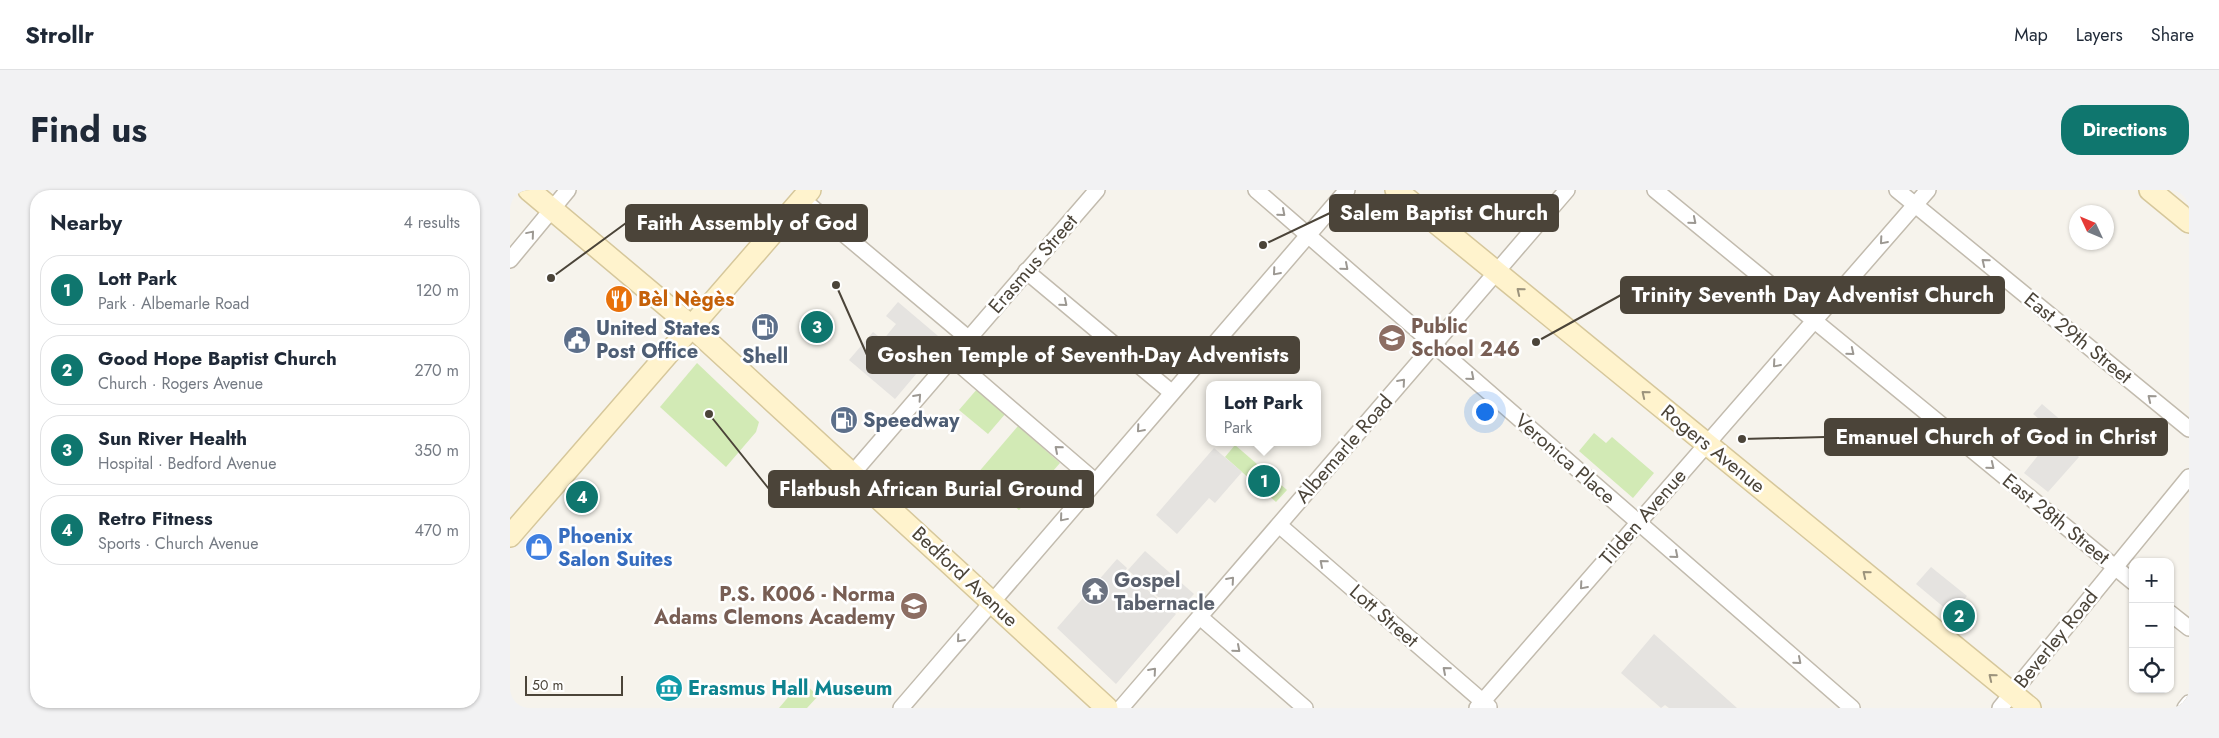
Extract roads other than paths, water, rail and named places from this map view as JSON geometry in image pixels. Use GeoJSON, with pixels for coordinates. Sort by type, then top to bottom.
{"type":"FeatureCollection","features":[{"type":"Feature","properties":{"kind":"main road","name":"Bedford Avenue"},"geometry":{"type":"LineString","coordinates":[[528,190],[691,326],[1107,708]]}},
{"type":"Feature","properties":{"kind":"main road","name":"Rogers Avenue"},"geometry":{"type":"LineString","coordinates":[[1396,190],[1707,444],[2006,701],[2030,708]]}},
{"type":"Feature","properties":{"kind":"main road"},"geometry":{"type":"LineString","coordinates":[[2150,190],[2189,222]]}},
{"type":"Feature","properties":{"kind":"main road"},"geometry":{"type":"LineString","coordinates":[[510,536],[806,195]]}},
{"type":"Feature","properties":{"kind":"street"},"geometry":{"type":"LineString","coordinates":[[510,260],[568,190]]}},
{"type":"Feature","properties":{"kind":"street","name":"Erasmus Street"},"geometry":{"type":"LineString","coordinates":[[852,474],[1097,190]]}},
{"type":"Feature","properties":{"kind":"street","name":"Veronica Place"},"geometry":{"type":"LineString","coordinates":[[1256,190],[1852,708]]}},
{"type":"Feature","properties":{"kind":"street"},"geometry":{"type":"LineString","coordinates":[[901,708],[1094,481],[1347,190]]}},
{"type":"Feature","properties":{"kind":"street","name":"Albemarle Road"},"geometry":{"type":"LineString","coordinates":[[1121,708],[1567,190]]}},
{"type":"Feature","properties":{"kind":"street","name":"East 28th Street"},"geometry":{"type":"LineString","coordinates":[[1655,190],[2129,579]]}},
{"type":"Feature","properties":{"kind":"street","name":"East 29th Street"},"geometry":{"type":"LineString","coordinates":[[1897,190],[2189,429]]}},
{"type":"Feature","properties":{"kind":"street","name":"Tilden Avenue"},"geometry":{"type":"LineString","coordinates":[[1483,706],[1928,190]]}},
{"type":"Feature","properties":{"kind":"street"},"geometry":{"type":"LineString","coordinates":[[806,195],[968,339]]}},
{"type":"Feature","properties":{"kind":"street"},"geometry":{"type":"LineString","coordinates":[[1026,272],[1172,392]]}},
{"type":"Feature","properties":{"kind":"street"},"geometry":{"type":"LineString","coordinates":[[952,358],[1094,481]]}},
{"type":"Feature","properties":{"kind":"street","name":"Beverley Road"},"geometry":{"type":"LineString","coordinates":[[2006,701],[2189,477]]}},
{"type":"Feature","properties":{"kind":"street","name":"Lott Street"},"geometry":{"type":"LineString","coordinates":[[1279,525],[1483,706]]}},
{"type":"Feature","properties":{"kind":"street"},"geometry":{"type":"LineString","coordinates":[[2174,616],[2189,628]]}},
{"type":"Feature","properties":{"kind":"street"},"geometry":{"type":"LineString","coordinates":[[1200,617],[1305,708]]}},
{"type":"Feature","properties":{"kind":"street"},"geometry":{"type":"LineString","coordinates":[[2185,708],[2189,704]]}},
{"type":"Feature","properties":{"kind":"place","name":"Salem Baptist Church"},"geometry":{"type":"Point","coordinates":[1263,245]}},
{"type":"Feature","properties":{"kind":"place","name":"Faith Assembly of God"},"geometry":{"type":"Point","coordinates":[551,278]}},
{"type":"Feature","properties":{"kind":"place","name":"Goshen Temple of Seventh-Day Adventists"},"geometry":{"type":"Point","coordinates":[836,285]}},
{"type":"Feature","properties":{"kind":"place","name":"Bèl Nègès"},"geometry":{"type":"Point","coordinates":[619,299]}},
{"type":"Feature","properties":{"kind":"place","name":"Shell"},"geometry":{"type":"Point","coordinates":[765,327]}},
{"type":"Feature","properties":{"kind":"place","name":"Sun River Health"},"geometry":{"type":"Point","coordinates":[817,327]}},
{"type":"Feature","properties":{"kind":"place","name":"Public School 246"},"geometry":{"type":"Point","coordinates":[1392,338]}},
{"type":"Feature","properties":{"kind":"place","name":"United States Post Office"},"geometry":{"type":"Point","coordinates":[577,340]}},
{"type":"Feature","properties":{"kind":"place","name":"Trinity Seventh Day Adventist Church"},"geometry":{"type":"Point","coordinates":[1536,342]}},
{"type":"Feature","properties":{"kind":"place","name":"Flatbush African Burial Ground"},"geometry":{"type":"Point","coordinates":[709,414]}},
{"type":"Feature","properties":{"kind":"place","name":"Speedway"},"geometry":{"type":"Point","coordinates":[844,420]}},
{"type":"Feature","properties":{"kind":"place","name":"Emanuel Church of God in Christ"},"geometry":{"type":"Point","coordinates":[1742,439]}},
{"type":"Feature","properties":{"kind":"place","name":"Lott Park"},"geometry":{"type":"Point","coordinates":[1264,481]}},
{"type":"Feature","properties":{"kind":"place","name":"Retro Fitness"},"geometry":{"type":"Point","coordinates":[582,497]}},
{"type":"Feature","properties":{"kind":"place","name":"Phoenix Salon Suites"},"geometry":{"type":"Point","coordinates":[539,547]}},
{"type":"Feature","properties":{"kind":"place","name":"Gospel Tabernacle"},"geometry":{"type":"Point","coordinates":[1095,591]}},
{"type":"Feature","properties":{"kind":"place","name":"P.S. K006 - Norma Adams Clemons Academy"},"geometry":{"type":"Point","coordinates":[914,606]}},
{"type":"Feature","properties":{"kind":"place","name":"Good Hope Baptist Church"},"geometry":{"type":"Point","coordinates":[1959,616]}},
{"type":"Feature","properties":{"kind":"place","name":"Erasmus Hall Museum"},"geometry":{"type":"Point","coordinates":[669,688]}}]}
